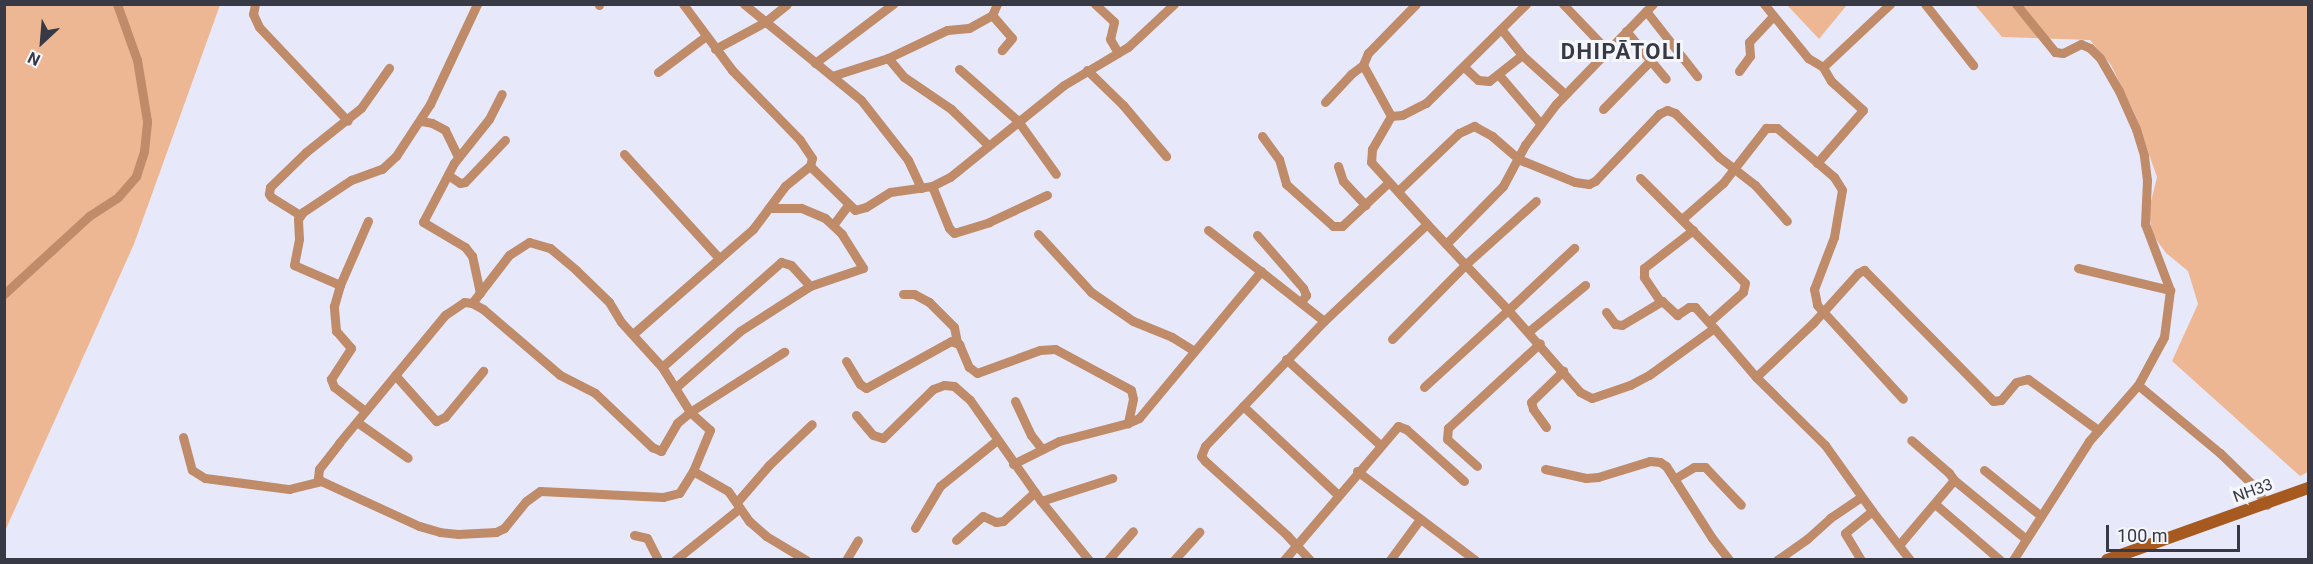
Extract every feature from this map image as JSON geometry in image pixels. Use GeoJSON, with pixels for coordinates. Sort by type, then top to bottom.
{"type":"FeatureCollection","features":[{"type":"Feature","properties":{"kind":"main road","name":"NH33"},"geometry":{"type":"LineString","coordinates":[[2107,560],[2267,505],[2308,488]]}},
{"type":"Feature","properties":{"kind":"street"},"geometry":{"type":"LineString","coordinates":[[4,294],[89,216],[118,197],[136,176],[147,121],[136,60],[117,4]]}},
{"type":"Feature","properties":{"kind":"street"},"geometry":{"type":"LineString","coordinates":[[255,4],[253,14],[259,27],[348,121]]}},
{"type":"Feature","properties":{"kind":"street"},"geometry":{"type":"LineString","coordinates":[[340,285],[294,265],[300,215],[351,180],[382,169],[389,164],[421,121],[477,4]]}},
{"type":"Feature","properties":{"kind":"street"},"geometry":{"type":"LineString","coordinates":[[633,334],[753,229],[785,186],[810,166],[812,158],[800,140],[715,49],[683,4]]}},
{"type":"Feature","properties":{"kind":"street"},"geometry":{"type":"LineString","coordinates":[[744,4],[861,100],[908,160],[921,188]]}},
{"type":"Feature","properties":{"kind":"street"},"geometry":{"type":"LineString","coordinates":[[715,49],[765,22],[787,4]]}},
{"type":"Feature","properties":{"kind":"street"},"geometry":{"type":"LineString","coordinates":[[815,63],[893,4]]}},
{"type":"Feature","properties":{"kind":"street"},"geometry":{"type":"LineString","coordinates":[[832,76],[888,58],[947,30],[969,28],[992,15],[997,4]]}},
{"type":"Feature","properties":{"kind":"street"},"geometry":{"type":"LineString","coordinates":[[1095,4],[1114,22],[1110,39],[1118,53]]}},
{"type":"Feature","properties":{"kind":"street"},"geometry":{"type":"LineString","coordinates":[[1157,4],[1166,12]]}},
{"type":"Feature","properties":{"kind":"street"},"geometry":{"type":"LineString","coordinates":[[810,166],[849,205],[860,210],[890,192],[932,186],[950,177],[1018,121],[1087,70],[1118,53],[1174,4]]}},
{"type":"Feature","properties":{"kind":"street"},"geometry":{"type":"LineString","coordinates":[[1325,102],[1351,74],[1363,65],[1368,53],[1416,4]]}},
{"type":"Feature","properties":{"kind":"street"},"geometry":{"type":"LineString","coordinates":[[1391,116],[1402,115],[1426,103],[1526,4]]}},
{"type":"Feature","properties":{"kind":"street"},"geometry":{"type":"LineString","coordinates":[[1563,4],[1607,50]]}},
{"type":"Feature","properties":{"kind":"street"},"geometry":{"type":"LineString","coordinates":[[1764,4],[1808,58],[1823,67],[1830,81],[1863,110],[1817,164]]}},
{"type":"Feature","properties":{"kind":"street"},"geometry":{"type":"LineString","coordinates":[[1823,67],[1890,4]]}},
{"type":"Feature","properties":{"kind":"street"},"geometry":{"type":"LineString","coordinates":[[1925,4],[1973,65]]}},
{"type":"Feature","properties":{"kind":"street"},"geometry":{"type":"LineString","coordinates":[[2013,560],[2098,430],[2138,385],[2164,337],[2170,290],[2145,224],[2147,180],[2144,156],[2119,91],[2100,58],[2090,48],[2081,44],[2062,53],[2055,52],[2016,4]]}},
{"type":"Feature","properties":{"kind":"street"},"geometry":{"type":"LineString","coordinates":[[1446,244],[1503,186],[1540,123],[1648,7],[1697,75]]}},
{"type":"Feature","properties":{"kind":"street"},"geometry":{"type":"LineString","coordinates":[[992,15],[1011,36],[1002,50]]}},
{"type":"Feature","properties":{"kind":"street"},"geometry":{"type":"LineString","coordinates":[[1739,71],[1750,56],[1749,42],[1773,16]]}},
{"type":"Feature","properties":{"kind":"street"},"geometry":{"type":"LineString","coordinates":[[1501,29],[1522,55],[1565,94]]}},
{"type":"Feature","properties":{"kind":"street"},"geometry":{"type":"LineString","coordinates":[[1626,31],[1652,59],[1666,79]]}},
{"type":"Feature","properties":{"kind":"street"},"geometry":{"type":"LineString","coordinates":[[658,72],[706,36]]}},
{"type":"Feature","properties":{"kind":"street"},"geometry":{"type":"LineString","coordinates":[[1464,67],[1484,82],[1499,75],[1522,55]]}},
{"type":"Feature","properties":{"kind":"street"},"geometry":{"type":"LineString","coordinates":[[888,58],[904,77],[951,109],[988,145]]}},
{"type":"Feature","properties":{"kind":"street"},"geometry":{"type":"LineString","coordinates":[[1603,109],[1652,59]]}},
{"type":"Feature","properties":{"kind":"street"},"geometry":{"type":"LineString","coordinates":[[1363,65],[1391,116]]}},
{"type":"Feature","properties":{"kind":"street"},"geometry":{"type":"LineString","coordinates":[[300,215],[271,197],[270,187],[306,152],[348,121],[369,98],[389,68]]}},
{"type":"Feature","properties":{"kind":"street"},"geometry":{"type":"LineString","coordinates":[[959,69],[1018,121],[1056,174]]}},
{"type":"Feature","properties":{"kind":"street"},"geometry":{"type":"LineString","coordinates":[[1087,70],[1123,105],[1166,156]]}},
{"type":"Feature","properties":{"kind":"street"},"geometry":{"type":"LineString","coordinates":[[1499,75],[1540,123]]}},
{"type":"Feature","properties":{"kind":"street"},"geometry":{"type":"LineString","coordinates":[[480,293],[472,256],[465,247],[423,222],[458,157],[489,119],[502,94]]}},
{"type":"Feature","properties":{"kind":"street"},"geometry":{"type":"LineString","coordinates":[[1398,191],[1466,128],[1474,126],[1483,129],[1518,159],[1575,182],[1589,184],[1595,181],[1659,114],[1667,110],[1675,113],[1705,145],[1755,185],[1787,222]]}},
{"type":"Feature","properties":{"kind":"street"},"geometry":{"type":"LineString","coordinates":[[1391,116],[1370,156],[1374,167],[1585,395],[1599,397],[1649,375],[1711,325],[1746,286],[1640,178]]}},
{"type":"Feature","properties":{"kind":"street"},"geometry":{"type":"LineString","coordinates":[[421,121],[432,123],[445,130],[458,157]]}},
{"type":"Feature","properties":{"kind":"street"},"geometry":{"type":"LineString","coordinates":[[1682,219],[1735,170],[1770,126],[1777,128],[1834,177],[1842,190],[1834,237],[1814,289],[1814,296],[1822,312],[1854,343],[1903,399]]}},
{"type":"Feature","properties":{"kind":"street"},"geometry":{"type":"LineString","coordinates":[[1262,136],[1279,159],[1286,184],[1333,226],[1342,226],[1389,182]]}},
{"type":"Feature","properties":{"kind":"street"},"geometry":{"type":"LineString","coordinates":[[448,174],[460,183],[465,182],[505,140]]}},
{"type":"Feature","properties":{"kind":"street"},"geometry":{"type":"LineString","coordinates":[[624,154],[719,258]]}},
{"type":"Feature","properties":{"kind":"street"},"geometry":{"type":"LineString","coordinates":[[1338,166],[1342,181],[1365,205]]}},
{"type":"Feature","properties":{"kind":"street"},"geometry":{"type":"LineString","coordinates":[[932,186],[949,228],[954,233],[989,222],[1047,195]]}},
{"type":"Feature","properties":{"kind":"street"},"geometry":{"type":"LineString","coordinates":[[1392,339],[1466,264],[1536,201]]}},
{"type":"Feature","properties":{"kind":"street"},"geometry":{"type":"LineString","coordinates":[[833,225],[849,205]]}},
{"type":"Feature","properties":{"kind":"street"},"geometry":{"type":"LineString","coordinates":[[675,388],[754,321],[810,286],[863,268],[833,225],[801,208],[769,208]]}},
{"type":"Feature","properties":{"kind":"street"},"geometry":{"type":"LineString","coordinates":[[365,411],[331,383],[332,375],[351,348],[334,327],[334,306],[340,285],[368,221]]}},
{"type":"Feature","properties":{"kind":"street"},"geometry":{"type":"LineString","coordinates":[[1310,560],[1296,544],[1201,456],[1205,446],[1286,359],[1427,224]]}},
{"type":"Feature","properties":{"kind":"street"},"geometry":{"type":"LineString","coordinates":[[1693,230],[1644,268],[1644,277],[1660,301],[1677,315],[1689,307],[1695,307],[1756,377],[1825,445],[1844,468],[1861,497],[1910,560]]}},
{"type":"Feature","properties":{"kind":"street"},"geometry":{"type":"LineString","coordinates":[[1208,231],[1324,321]]}},
{"type":"Feature","properties":{"kind":"street"},"geometry":{"type":"LineString","coordinates":[[1038,234],[1090,292],[1133,321],[1172,337],[1193,350]]}},
{"type":"Feature","properties":{"kind":"street"},"geometry":{"type":"LineString","coordinates":[[1257,235],[1303,288],[1306,295],[1301,302]]}},
{"type":"Feature","properties":{"kind":"street"},"geometry":{"type":"LineString","coordinates":[[472,303],[519,246],[529,242],[550,248],[576,270],[609,302],[662,367],[690,412],[710,430],[693,471],[675,496],[540,491],[526,501],[504,528],[496,532],[458,534],[419,526],[321,482],[318,478],[319,469],[445,315],[456,305],[472,303],[483,309],[560,375],[595,393],[657,450],[664,449],[677,423],[690,412],[784,352]]}},
{"type":"Feature","properties":{"kind":"street"},"geometry":{"type":"LineString","coordinates":[[1424,387],[1574,248]]}},
{"type":"Feature","properties":{"kind":"street"},"geometry":{"type":"LineString","coordinates":[[662,367],[782,262],[791,265],[810,286]]}},
{"type":"Feature","properties":{"kind":"street"},"geometry":{"type":"LineString","coordinates":[[2078,268],[2170,290]]}},
{"type":"Feature","properties":{"kind":"street"},"geometry":{"type":"LineString","coordinates":[[1013,464],[1042,449],[1085,432],[1128,423],[1148,408],[1193,350],[1261,271]]}},
{"type":"Feature","properties":{"kind":"street"},"geometry":{"type":"LineString","coordinates":[[1756,377],[1858,273],[1868,271],[1993,401],[2001,400],[2016,382],[2028,379],[2098,430]]}},
{"type":"Feature","properties":{"kind":"street"},"geometry":{"type":"LineString","coordinates":[[1528,332],[1585,285]]}},
{"type":"Feature","properties":{"kind":"street"},"geometry":{"type":"LineString","coordinates":[[903,294],[921,297],[938,309],[954,327],[957,342],[969,367],[977,372],[1040,350],[1055,350],[1131,390],[1133,399],[1128,423]]}},
{"type":"Feature","properties":{"kind":"street"},"geometry":{"type":"LineString","coordinates":[[1606,312],[1615,324],[1622,325],[1660,301]]}},
{"type":"Feature","properties":{"kind":"street"},"geometry":{"type":"LineString","coordinates":[[846,361],[860,384],[866,388],[951,341],[957,342]]}},
{"type":"Feature","properties":{"kind":"street"},"geometry":{"type":"LineString","coordinates":[[1477,466],[1447,439],[1448,428],[1540,344]]}},
{"type":"Feature","properties":{"kind":"street"},"geometry":{"type":"LineString","coordinates":[[1286,359],[1379,444]]}},
{"type":"Feature","properties":{"kind":"street"},"geometry":{"type":"LineString","coordinates":[[395,375],[436,421],[445,417],[483,371]]}},
{"type":"Feature","properties":{"kind":"street"},"geometry":{"type":"LineString","coordinates":[[1546,427],[1533,410],[1531,402],[1563,372]]}},
{"type":"Feature","properties":{"kind":"street"},"geometry":{"type":"LineString","coordinates":[[856,415],[873,435],[883,438],[933,389],[944,385],[954,386],[970,400],[1013,464],[1089,560]]}},
{"type":"Feature","properties":{"kind":"street"},"geometry":{"type":"LineString","coordinates":[[2138,385],[2220,453],[2251,483],[2267,505]]}},
{"type":"Feature","properties":{"kind":"street"},"geometry":{"type":"LineString","coordinates":[[1015,401],[1031,435],[1042,449]]}},
{"type":"Feature","properties":{"kind":"street"},"geometry":{"type":"LineString","coordinates":[[1243,406],[1337,494]]}},
{"type":"Feature","properties":{"kind":"street"},"geometry":{"type":"LineString","coordinates":[[357,422],[408,458]]}},
{"type":"Feature","properties":{"kind":"street"},"geometry":{"type":"LineString","coordinates":[[675,560],[739,505],[769,465],[812,424]]}},
{"type":"Feature","properties":{"kind":"street"},"geometry":{"type":"LineString","coordinates":[[1284,560],[1394,428],[1402,427],[1464,481]]}},
{"type":"Feature","properties":{"kind":"street"},"geometry":{"type":"LineString","coordinates":[[183,437],[192,470],[205,478],[289,489],[321,482]]}},
{"type":"Feature","properties":{"kind":"street"},"geometry":{"type":"LineString","coordinates":[[915,528],[940,486],[997,440]]}},
{"type":"Feature","properties":{"kind":"street"},"geometry":{"type":"LineString","coordinates":[[1911,440],[1954,480],[2026,539]]}},
{"type":"Feature","properties":{"kind":"street"},"geometry":{"type":"LineString","coordinates":[[1545,469],[1579,477],[1598,477],[1655,460],[1666,466],[1729,560]]}},
{"type":"Feature","properties":{"kind":"street"},"geometry":{"type":"LineString","coordinates":[[1674,479],[1694,467],[1706,467],[1741,505]]}},
{"type":"Feature","properties":{"kind":"street"},"geometry":{"type":"LineString","coordinates":[[1984,470],[2041,516]]}},
{"type":"Feature","properties":{"kind":"street"},"geometry":{"type":"LineString","coordinates":[[693,471],[717,482],[739,505],[749,521],[766,536],[806,560]]}},
{"type":"Feature","properties":{"kind":"street"},"geometry":{"type":"LineString","coordinates":[[1357,471],[1474,560]]}},
{"type":"Feature","properties":{"kind":"street"},"geometry":{"type":"LineString","coordinates":[[1041,501],[1112,478]]}},
{"type":"Feature","properties":{"kind":"street"},"geometry":{"type":"LineString","coordinates":[[1899,545],[1954,480]]}},
{"type":"Feature","properties":{"kind":"street"},"geometry":{"type":"LineString","coordinates":[[956,540],[982,516],[989,517],[996,522],[1003,521],[1035,492]]}},
{"type":"Feature","properties":{"kind":"street"},"geometry":{"type":"LineString","coordinates":[[1776,560],[1861,497]]}},
{"type":"Feature","properties":{"kind":"street"},"geometry":{"type":"LineString","coordinates":[[1935,504],[2000,560]]}},
{"type":"Feature","properties":{"kind":"street"},"geometry":{"type":"LineString","coordinates":[[1861,560],[1845,537],[1845,533],[1872,511]]}},
{"type":"Feature","properties":{"kind":"street"},"geometry":{"type":"LineString","coordinates":[[1390,560],[1420,519]]}},
{"type":"Feature","properties":{"kind":"street"},"geometry":{"type":"LineString","coordinates":[[1108,560],[1133,531]]}},
{"type":"Feature","properties":{"kind":"street"},"geometry":{"type":"LineString","coordinates":[[1173,560],[1199,531]]}},
{"type":"Feature","properties":{"kind":"street"},"geometry":{"type":"LineString","coordinates":[[634,535],[647,538],[658,560]]}},
{"type":"Feature","properties":{"kind":"street"},"geometry":{"type":"LineString","coordinates":[[846,560],[858,540]]}},
{"type":"Feature","properties":{"kind":"shaded area"},"geometry":{"type":"Polygon","coordinates":[[[5,5],[220,5],[134,244],[5,531],[5,5]]]}},
{"type":"Feature","properties":{"kind":"shaded area"},"geometry":{"type":"Polygon","coordinates":[[[1787,5],[1847,5],[1819,39],[1787,5]]]}},
{"type":"Feature","properties":{"kind":"shaded area"},"geometry":{"type":"Polygon","coordinates":[[[1975,5],[2308,5],[2308,472],[2300,476],[2172,361],[2198,304],[2188,271],[2166,253],[2152,234],[2149,210],[2157,177],[2134,112],[2111,65],[2090,40],[2002,37],[1975,5]]]}},
{"type":"Feature","properties":{"kind":"district","name":"DHIPĀTOLI"},"geometry":{"type":"Point","coordinates":[1622,52]}}]}
